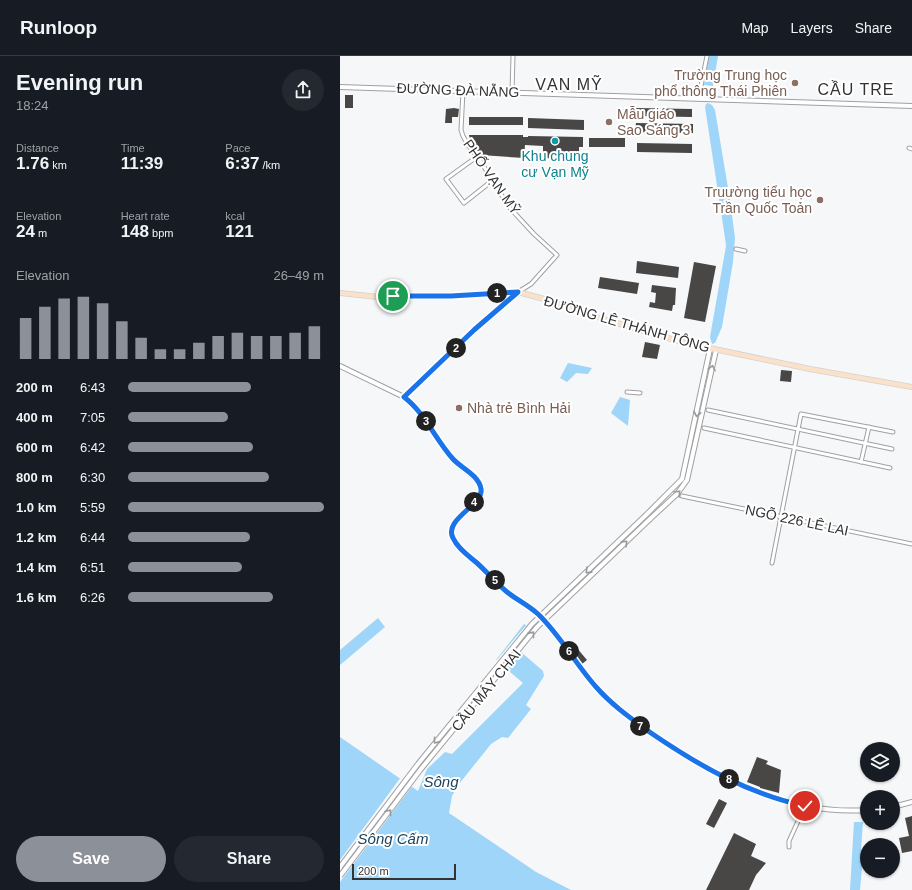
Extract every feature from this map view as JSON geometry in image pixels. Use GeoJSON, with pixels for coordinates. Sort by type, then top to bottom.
{"type":"FeatureCollection","features":[{"type":"Feature","properties":{"kind":"main road","name":"ĐƯỜNG LÊ THÁNH TÔNG"},"geometry":{"type":"LineString","coordinates":[[340,293],[378,297],[451,296],[518,292],[671,339],[716,350],[810,369],[912,387]]}},
{"type":"Feature","properties":{"kind":"street"},"geometry":{"type":"LineString","coordinates":[[512,92],[513,56]]}},
{"type":"Feature","properties":{"kind":"street"},"geometry":{"type":"LineString","coordinates":[[701,99],[701,86],[707,56]]}},
{"type":"Feature","properties":{"kind":"street","name":"ĐƯỜNG ĐÀ NẴNG"},"geometry":{"type":"LineString","coordinates":[[340,87],[912,106]]}},
{"type":"Feature","properties":{"kind":"street","name":"PHỐ VẠN MỸ"},"geometry":{"type":"LineString","coordinates":[[404,397],[474,330],[518,292],[530,284],[557,255],[534,234],[510,207],[478,156],[468,145],[463,136],[462,130],[464,91]]}},
{"type":"Feature","properties":{"kind":"street"},"geometry":{"type":"LineString","coordinates":[[478,156],[446,179],[464,204],[494,180]]}},
{"type":"Feature","properties":{"kind":"street"},"geometry":{"type":"LineString","coordinates":[[736,249],[745,250]]}},
{"type":"Feature","properties":{"kind":"street","name":"CẦU MÁY CHAI"},"geometry":{"type":"LineString","coordinates":[[340,868],[418,764],[532,624],[682,479],[710,348]]}},
{"type":"Feature","properties":{"kind":"street","name":"CẦU MÁY CHAI"},"geometry":{"type":"LineString","coordinates":[[340,876],[421,769],[537,627],[677,494],[687,480],[716,350]]}},
{"type":"Feature","properties":{"kind":"street"},"geometry":{"type":"LineString","coordinates":[[340,366],[404,397],[415,406],[452,458],[464,468],[480,487],[480,493],[476,500],[456,520],[451,531],[453,539],[461,550],[506,591],[538,615],[559,638],[597,688],[632,720],[708,770],[779,800],[805,806],[845,812],[860,811]]}},
{"type":"Feature","properties":{"kind":"street"},"geometry":{"type":"LineString","coordinates":[[627,392],[640,393]]}},
{"type":"Feature","properties":{"kind":"street"},"geometry":{"type":"LineString","coordinates":[[708,410],[892,449]]}},
{"type":"Feature","properties":{"kind":"street"},"geometry":{"type":"LineString","coordinates":[[772,563],[800,414],[893,432]]}},
{"type":"Feature","properties":{"kind":"street"},"geometry":{"type":"LineString","coordinates":[[861,462],[869,427]]}},
{"type":"Feature","properties":{"kind":"street"},"geometry":{"type":"LineString","coordinates":[[704,428],[890,468]]}},
{"type":"Feature","properties":{"kind":"street","name":"NGÕ 226 LÊ LAI"},"geometry":{"type":"LineString","coordinates":[[682,496],[912,544]]}},
{"type":"Feature","properties":{"kind":"street"},"geometry":{"type":"LineString","coordinates":[[900,805],[912,802]]}},
{"type":"Feature","properties":{"kind":"street"},"geometry":{"type":"LineString","coordinates":[[789,847],[790,841],[805,806]]}},
{"type":"Feature","properties":{"kind":"water"},"geometry":{"type":"Polygon","coordinates":[[[709,56],[718,56],[713,86],[704,85],[709,56]]]}},
{"type":"Feature","properties":{"kind":"water"},"geometry":{"type":"Polygon","coordinates":[[[708,103],[712,105],[715,110],[735,238],[733,262],[722,327],[715,343],[712,344],[710,337],[726,246],[705,107],[708,103]]]}},
{"type":"Feature","properties":{"kind":"water"},"geometry":{"type":"Polygon","coordinates":[[[568,363],[592,368],[588,374],[576,373],[567,382],[560,378],[568,363]]]}},
{"type":"Feature","properties":{"kind":"water"},"geometry":{"type":"Polygon","coordinates":[[[620,397],[630,400],[628,426],[611,413],[620,397]]]}},
{"type":"Feature","properties":{"kind":"water"},"geometry":{"type":"Polygon","coordinates":[[[378,618],[385,627],[340,665],[340,650],[378,618]]]}},
{"type":"Feature","properties":{"kind":"water","name":"Sông Cấm"},"geometry":{"type":"Polygon","coordinates":[[[524,624],[533,629],[521,646],[521,652],[543,671],[544,676],[526,705],[531,709],[508,738],[502,737],[491,744],[459,784],[452,796],[449,813],[536,872],[571,890],[340,890],[340,737],[418,791],[427,769],[445,752],[452,754],[523,683],[496,660],[524,624]]]}},
{"type":"Feature","properties":{"kind":"water"},"geometry":{"type":"Polygon","coordinates":[[[854,822],[860,822],[860,830],[862,830],[862,838],[860,838],[860,890],[850,890],[854,822]]]}},
{"type":"Feature","properties":{"kind":"pier"},"geometry":{"type":"Polygon","coordinates":[[[527,624],[534,628],[533,636],[523,646],[523,651],[506,671],[495,662],[527,624]]]}},
{"type":"Feature","properties":{"kind":"pier"},"geometry":{"type":"Polygon","coordinates":[[[401,777],[413,785],[340,882],[340,860],[401,777]]]}},
{"type":"Feature","properties":{"kind":"building"},"geometry":{"type":"Polygon","coordinates":[[[345,95],[353,95],[353,108],[345,108],[345,95]]]}},
{"type":"Feature","properties":{"kind":"building"},"geometry":{"type":"Polygon","coordinates":[[[636,108],[692,109],[692,117],[636,116],[636,108]]]}},
{"type":"Feature","properties":{"kind":"building"},"geometry":{"type":"Polygon","coordinates":[[[446,109],[459,109],[458,117],[452,117],[452,123],[445,123],[446,109]]]}},
{"type":"Feature","properties":{"kind":"building","name":"Khu chung cư Vạn Mỹ"},"geometry":{"type":"Polygon","coordinates":[[[469,117],[523,117],[523,125],[469,125],[469,117]]]}},
{"type":"Feature","properties":{"kind":"building","name":"Khu chung cư Vạn Mỹ"},"geometry":{"type":"Polygon","coordinates":[[[528,118],[584,120],[584,130],[528,128],[528,118]]]}},
{"type":"Feature","properties":{"kind":"building"},"geometry":{"type":"Polygon","coordinates":[[[636,123],[693,124],[693,133],[635,132],[636,123]]]}},
{"type":"Feature","properties":{"kind":"building"},"geometry":{"type":"Polygon","coordinates":[[[469,135],[583,137],[583,147],[579,147],[579,159],[543,158],[543,146],[525,145],[524,158],[481,155],[471,143],[469,135]]]}},
{"type":"Feature","properties":{"kind":"building","name":"Khu chung cư Vạn Mỹ"},"geometry":{"type":"Polygon","coordinates":[[[589,138],[625,138],[625,147],[589,147],[589,138]]]}},
{"type":"Feature","properties":{"kind":"building"},"geometry":{"type":"Polygon","coordinates":[[[637,143],[692,144],[692,153],[637,152],[637,143]]]}},
{"type":"Feature","properties":{"kind":"building"},"geometry":{"type":"Polygon","coordinates":[[[637,261],[679,267],[678,278],[636,273],[637,261]]]}},
{"type":"Feature","properties":{"kind":"building"},"geometry":{"type":"Polygon","coordinates":[[[694,262],[716,266],[705,322],[684,318],[694,262]]]}},
{"type":"Feature","properties":{"kind":"building"},"geometry":{"type":"Polygon","coordinates":[[[600,277],[639,283],[637,294],[598,288],[600,277]]]}},
{"type":"Feature","properties":{"kind":"building"},"geometry":{"type":"Polygon","coordinates":[[[652,285],[676,288],[675,305],[673,305],[672,311],[649,307],[650,302],[655,303],[656,293],[651,292],[652,285]]]}},
{"type":"Feature","properties":{"kind":"building"},"geometry":{"type":"Polygon","coordinates":[[[645,342],[660,345],[657,359],[642,357],[645,342]]]}},
{"type":"Feature","properties":{"kind":"building"},"geometry":{"type":"Polygon","coordinates":[[[781,370],[792,371],[791,382],[780,381],[781,370]]]}},
{"type":"Feature","properties":{"kind":"building"},"geometry":{"type":"Polygon","coordinates":[[[576,647],[587,660],[582,664],[572,650],[576,647]]]}},
{"type":"Feature","properties":{"kind":"building"},"geometry":{"type":"Polygon","coordinates":[[[757,757],[768,761],[766,764],[781,770],[779,793],[760,788],[747,782],[757,757]]]}},
{"type":"Feature","properties":{"kind":"building"},"geometry":{"type":"Polygon","coordinates":[[[719,799],[727,803],[714,828],[706,824],[719,799]]]}},
{"type":"Feature","properties":{"kind":"building"},"geometry":{"type":"Polygon","coordinates":[[[912,816],[912,851],[902,853],[899,838],[909,836],[905,818],[912,816]]]}},
{"type":"Feature","properties":{"kind":"building"},"geometry":{"type":"Polygon","coordinates":[[[734,833],[756,844],[751,856],[766,863],[756,875],[749,890],[706,890],[734,833]]]}},
{"type":"Feature","properties":{"kind":"place","name":"Trường Trung học phổ thông Thái Phiên"},"geometry":{"type":"Point","coordinates":[795,83]}},
{"type":"Feature","properties":{"kind":"place","name":"Mẫu giáo Sao Sáng 3"},"geometry":{"type":"Point","coordinates":[609,122]}},
{"type":"Feature","properties":{"kind":"place","name":"Khu chung cư Vạn Mỹ"},"geometry":{"type":"Point","coordinates":[555,141]}},
{"type":"Feature","properties":{"kind":"place","name":"Truường tiểu học Trần Quốc Toản"},"geometry":{"type":"Point","coordinates":[820,200]}},
{"type":"Feature","properties":{"kind":"place","name":"Nhà trẻ Bình Hải"},"geometry":{"type":"Point","coordinates":[459,408]}},
{"type":"Feature","properties":{"kind":"district","name":"VẠN MỸ"},"geometry":{"type":"Point","coordinates":[569,84]}},
{"type":"Feature","properties":{"kind":"district","name":"CẦU TRE"},"geometry":{"type":"Point","coordinates":[856,89]}},
{"type":"Feature","properties":{"kind":"route"},"geometry":{"type":"LineString","coordinates":[[393,296],[451,296],[518,292],[474,330],[404,397],[415,406],[439,442],[452,458],[464,468],[480,487],[481,490],[476,500],[456,520],[451,531],[453,539],[461,550],[506,591],[538,615],[559,638],[597,688],[632,720],[708,770],[779,800],[805,806]]}},
{"type":"Feature","properties":{"kind":"water label","name":"Sông"},"geometry":{"type":"Point","coordinates":[441,781]}}]}
